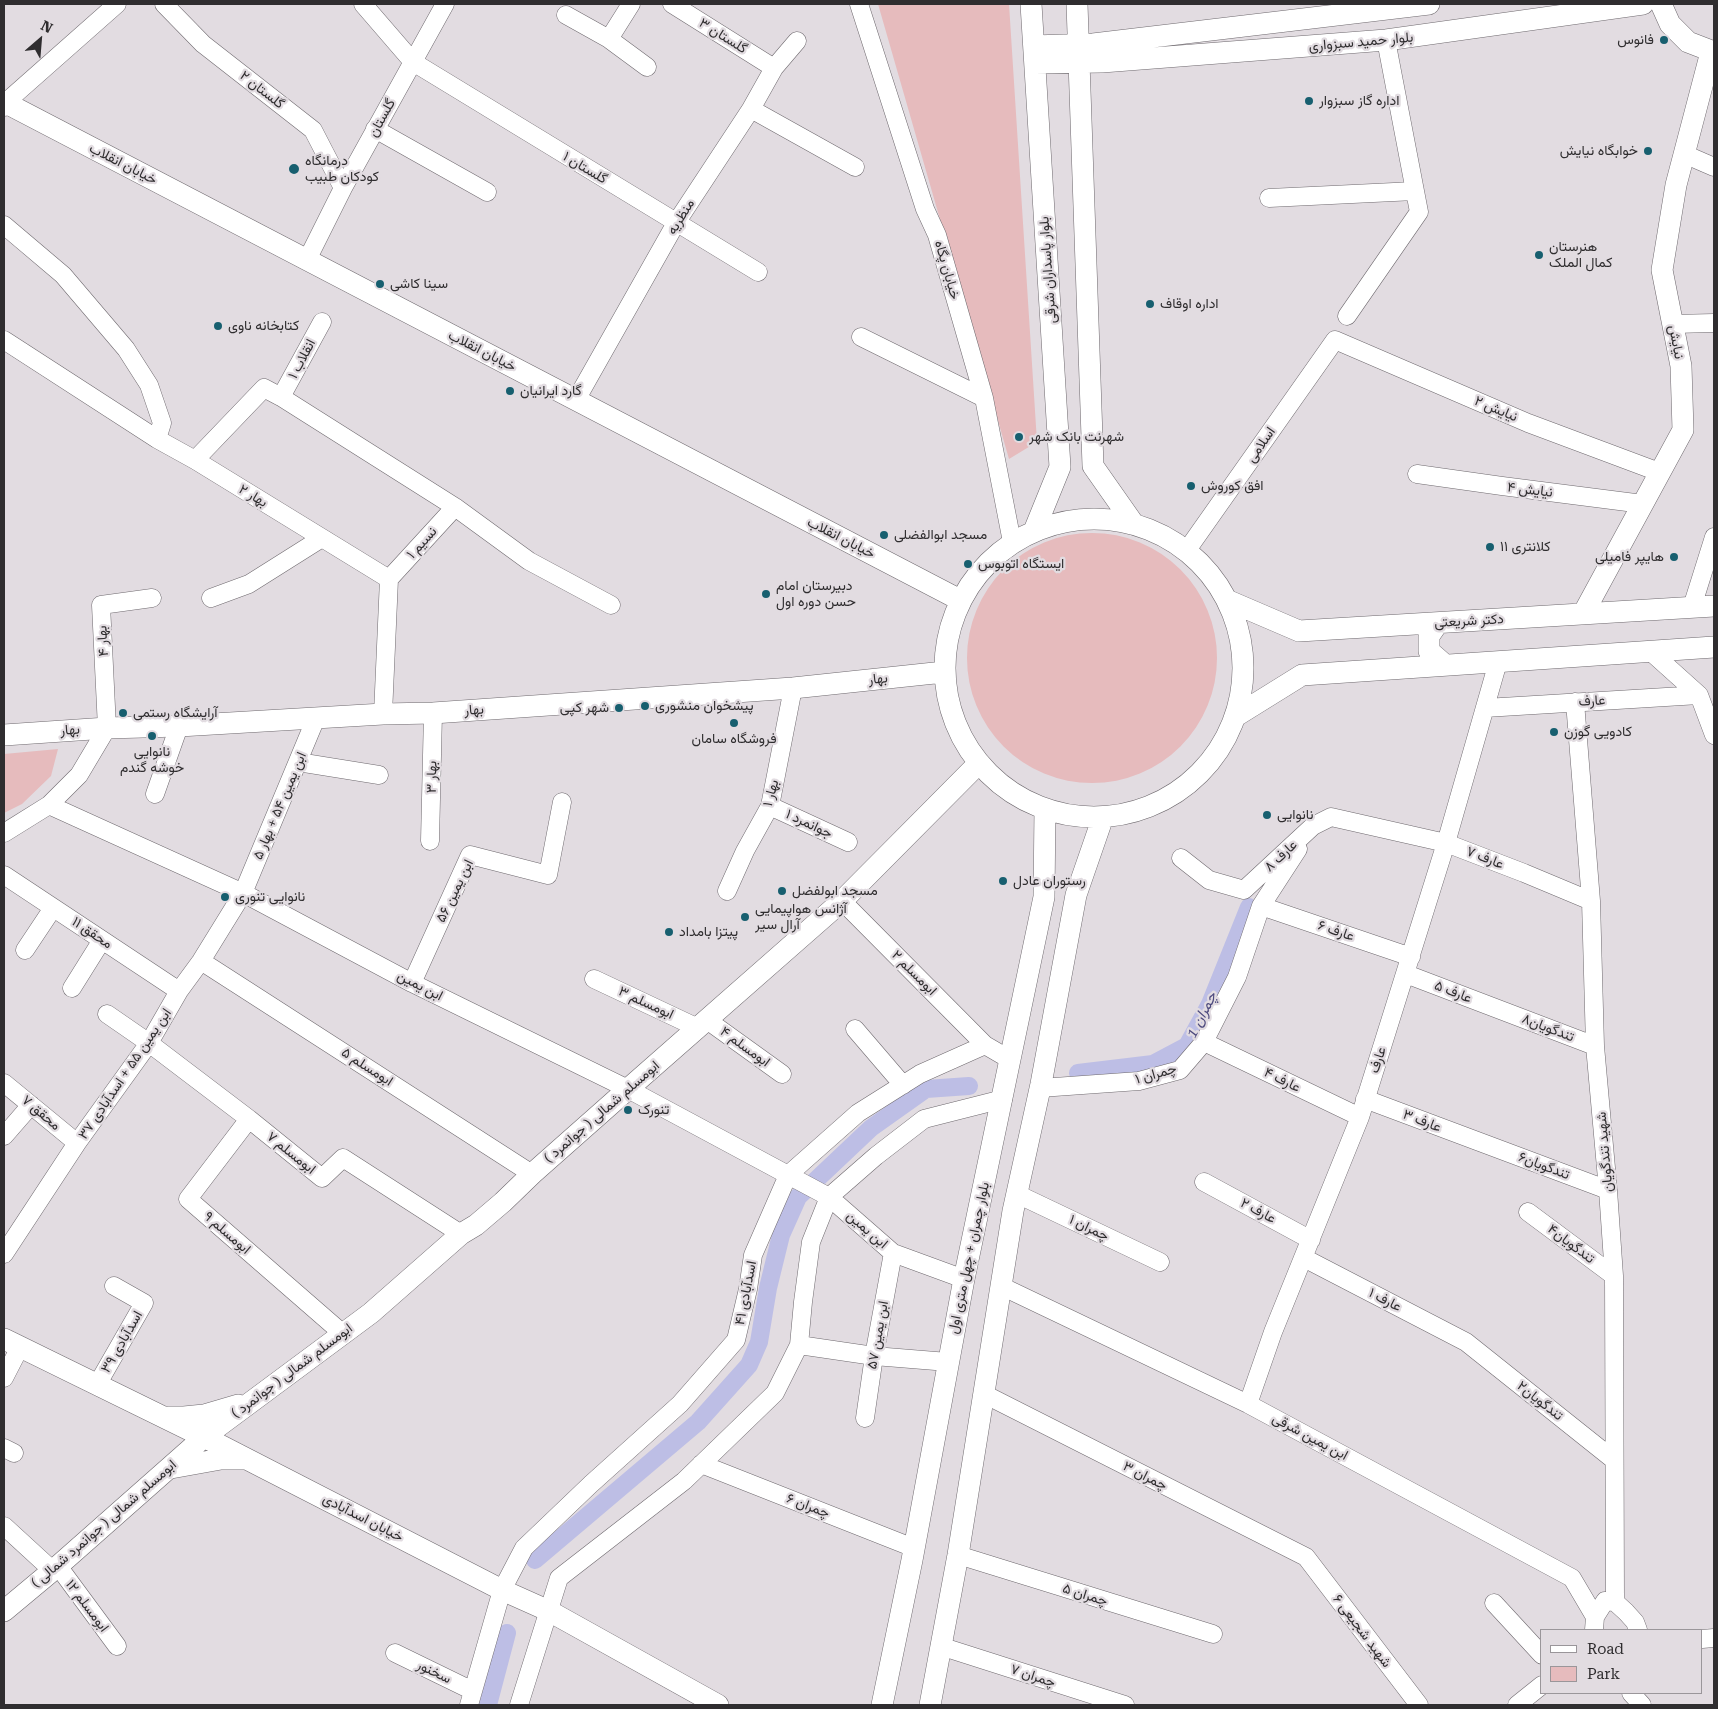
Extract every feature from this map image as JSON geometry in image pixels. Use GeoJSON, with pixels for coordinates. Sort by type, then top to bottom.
{"type":"FeatureCollection","features":[{"type":"Feature","properties":{"kind":"main road","name":"بلوار پاسداران شرقی"},"geometry":{"type":"LineString","coordinates":[[1031,4],[1060,467],[1034,531]]}},
{"type":"Feature","properties":{"kind":"main road"},"geometry":{"type":"LineString","coordinates":[[1077,4],[1093,466],[1133,523]]}},
{"type":"Feature","properties":{"kind":"main road","name":"بلوار حمید سبزواری"},"geometry":{"type":"LineString","coordinates":[[1078,54],[1429,4]]}},
{"type":"Feature","properties":{"kind":"main road","name":"بلوار حمید سبزواری"},"geometry":{"type":"LineString","coordinates":[[1078,54],[1102,62],[1386,40],[1643,4]]}},
{"type":"Feature","properties":{"kind":"main road"},"geometry":{"type":"LineString","coordinates":[[1661,4],[1670,24],[1688,42],[1713,52]]}},
{"type":"Feature","properties":{"kind":"main road","name":"نیایش"},"geometry":{"type":"LineString","coordinates":[[1583,614],[1683,430],[1680,366],[1662,270],[1676,185],[1713,52]]}},
{"type":"Feature","properties":{"kind":"main road"},"geometry":{"type":"LineString","coordinates":[[1034,55],[1078,54]]}},
{"type":"Feature","properties":{"kind":"main road"},"geometry":{"type":"LineString","coordinates":[[1080,88],[1102,62]]}},
{"type":"Feature","properties":{"kind":"main road","name":"خیابان انقلاب"},"geometry":{"type":"LineString","coordinates":[[4,104],[960,600]]}},
{"type":"Feature","properties":{"kind":"main road"},"geometry":{"type":"LineString","coordinates":[[1099,518],[1133,523],[1161,534],[1187,550],[1211,574],[1229,602],[1242,639],[1244,668],[1244,678],[1236,716],[1216,756],[1185,788],[1146,808],[1103,817],[1074,816],[1045,809],[1008,790],[978,763],[954,720],[944,672],[948,635],[960,600],[979,572],[994,556],[1012,542],[1034,531],[1066,521],[1099,518]]}},
{"type":"Feature","properties":{"kind":"main road","name":"دکتر شریعتی"},"geometry":{"type":"LineString","coordinates":[[1229,602],[1298,631],[1714,606]]}},
{"type":"Feature","properties":{"kind":"main road"},"geometry":{"type":"LineString","coordinates":[[1438,623],[1429,636],[1428,651],[1444,665]]}},
{"type":"Feature","properties":{"kind":"main road"},"geometry":{"type":"LineString","coordinates":[[1236,716],[1302,675],[1714,647]]}},
{"type":"Feature","properties":{"kind":"main road","name":"بهار"},"geometry":{"type":"LineString","coordinates":[[4,735],[107,728],[433,713],[793,688],[944,672]]}},
{"type":"Feature","properties":{"kind":"main road","name":"ابومسلم شمالی ( جوانمرد )"},"geometry":{"type":"LineString","coordinates":[[204,1437],[371,1313],[461,1234],[483,1219],[628,1088],[842,901],[978,763]]}},
{"type":"Feature","properties":{"kind":"main road","name":"بلوار چمران + چهل متری اول"},"geometry":{"type":"LineString","coordinates":[[882,1705],[914,1548],[964,1278],[1044,897],[1045,809]]}},
{"type":"Feature","properties":{"kind":"main road"},"geometry":{"type":"LineString","coordinates":[[930,1705],[958,1555],[1017,1194],[1040,1088],[1076,895],[1103,817]]}},
{"type":"Feature","properties":{"kind":"main road","name":"خیابان اسدآبادی"},"geometry":{"type":"LineString","coordinates":[[12,1343],[248,1459],[502,1590],[549,1611],[718,1705]]}},
{"type":"Feature","properties":{"kind":"main road"},"geometry":{"type":"LineString","coordinates":[[163,1417],[184,1418],[204,1415],[253,1400]]}},
{"type":"Feature","properties":{"kind":"main road","name":"ابومسلم شمالی ( جوانمرد شمالی )"},"geometry":{"type":"LineString","coordinates":[[4,1610],[55,1568],[204,1437]]}},
{"type":"Feature","properties":{"kind":"main road"},"geometry":{"type":"LineString","coordinates":[[168,1468],[222,1459],[248,1459]]}},
{"type":"Feature","properties":{"kind":"street"},"geometry":{"type":"LineString","coordinates":[[4,104],[117,4]]}},
{"type":"Feature","properties":{"kind":"street","name":"گلستان ۲"},"geometry":{"type":"LineString","coordinates":[[164,4],[203,44],[313,130],[343,188]]}},
{"type":"Feature","properties":{"kind":"street","name":"گلستان ۱"},"geometry":{"type":"LineString","coordinates":[[363,4],[413,62],[758,272]]}},
{"type":"Feature","properties":{"kind":"street","name":"گلستان"},"geometry":{"type":"LineString","coordinates":[[307,260],[343,188],[445,4]]}},
{"type":"Feature","properties":{"kind":"street"},"geometry":{"type":"LineString","coordinates":[[609,39],[631,4]]}},
{"type":"Feature","properties":{"kind":"street","name":"گلستان ۳"},"geometry":{"type":"LineString","coordinates":[[672,4],[774,68]]}},
{"type":"Feature","properties":{"kind":"street","name":"خیابان پگاه"},"geometry":{"type":"LineString","coordinates":[[859,4],[925,209],[937,235],[984,398],[1012,542]]}},
{"type":"Feature","properties":{"kind":"street"},"geometry":{"type":"LineString","coordinates":[[1022,4],[1027,92],[1038,108]]}},
{"type":"Feature","properties":{"kind":"street"},"geometry":{"type":"LineString","coordinates":[[566,14],[609,39],[647,67]]}},
{"type":"Feature","properties":{"kind":"street"},"geometry":{"type":"LineString","coordinates":[[1347,316],[1419,212],[1386,40]]}},
{"type":"Feature","properties":{"kind":"street","name":"منظریه"},"geometry":{"type":"LineString","coordinates":[[576,400],[676,223],[751,109],[774,68],[797,41]]}},
{"type":"Feature","properties":{"kind":"street"},"geometry":{"type":"LineString","coordinates":[[751,109],[855,167]]}},
{"type":"Feature","properties":{"kind":"street"},"geometry":{"type":"LineString","coordinates":[[376,130],[487,192]]}},
{"type":"Feature","properties":{"kind":"street"},"geometry":{"type":"LineString","coordinates":[[1684,154],[1714,167]]}},
{"type":"Feature","properties":{"kind":"street"},"geometry":{"type":"LineString","coordinates":[[1269,198],[1415,191]]}},
{"type":"Feature","properties":{"kind":"street"},"geometry":{"type":"LineString","coordinates":[[4,225],[62,274],[126,350],[149,385],[162,423],[158,439]]}},
{"type":"Feature","properties":{"kind":"street","name":"انقلاب ۱"},"geometry":{"type":"LineString","coordinates":[[281,397],[322,322]]}},
{"type":"Feature","properties":{"kind":"street"},"geometry":{"type":"LineString","coordinates":[[1673,324],[1714,323]]}},
{"type":"Feature","properties":{"kind":"street"},"geometry":{"type":"LineString","coordinates":[[862,337],[984,398]]}},
{"type":"Feature","properties":{"kind":"street","name":"بهار ۲"},"geometry":{"type":"LineString","coordinates":[[4,340],[158,439],[389,579]]}},
{"type":"Feature","properties":{"kind":"street","name":"نیایش ۲"},"geometry":{"type":"LineString","coordinates":[[1335,340],[1528,423],[1659,472]]}},
{"type":"Feature","properties":{"kind":"street","name":"اسلامی"},"geometry":{"type":"LineString","coordinates":[[1187,550],[1335,340]]}},
{"type":"Feature","properties":{"kind":"street"},"geometry":{"type":"LineString","coordinates":[[195,460],[264,388],[455,506],[528,561],[611,605]]}},
{"type":"Feature","properties":{"kind":"street","name":"نیایش ۴"},"geometry":{"type":"LineString","coordinates":[[1417,474],[1642,504]]}},
{"type":"Feature","properties":{"kind":"street","name":"نسیم ۱"},"geometry":{"type":"LineString","coordinates":[[389,579],[455,506]]}},
{"type":"Feature","properties":{"kind":"street"},"geometry":{"type":"LineString","coordinates":[[1692,607],[1714,537]]}},
{"type":"Feature","properties":{"kind":"street"},"geometry":{"type":"LineString","coordinates":[[211,598],[250,584],[322,538]]}},
{"type":"Feature","properties":{"kind":"street"},"geometry":{"type":"LineString","coordinates":[[383,714],[389,579]]}},
{"type":"Feature","properties":{"kind":"street","name":"بهار ۴"},"geometry":{"type":"LineString","coordinates":[[107,728],[101,605],[152,598]]}},
{"type":"Feature","properties":{"kind":"street"},"geometry":{"type":"LineString","coordinates":[[1650,651],[1699,695],[1714,735]]}},
{"type":"Feature","properties":{"kind":"street","name":"عارف"},"geometry":{"type":"LineString","coordinates":[[1248,1404],[1273,1332],[1360,1118],[1446,843],[1498,662]]}},
{"type":"Feature","properties":{"kind":"street","name":"بهار ۱"},"geometry":{"type":"LineString","coordinates":[[727,890],[744,852],[770,806],[793,688]]}},
{"type":"Feature","properties":{"kind":"street","name":"عارف"},"geometry":{"type":"LineString","coordinates":[[1485,708],[1699,695]]}},
{"type":"Feature","properties":{"kind":"street","name":"شهید تندگویان"},"geometry":{"type":"LineString","coordinates":[[1575,702],[1591,901],[1595,1046],[1614,1276],[1615,1602]]}},
{"type":"Feature","properties":{"kind":"street","name":"بهار ۳"},"geometry":{"type":"LineString","coordinates":[[430,842],[433,713]]}},
{"type":"Feature","properties":{"kind":"street","name":"ابن یمین ۵۴ + بهار ۵"},"geometry":{"type":"LineString","coordinates":[[243,893],[316,718]]}},
{"type":"Feature","properties":{"kind":"street"},"geometry":{"type":"LineString","coordinates":[[155,794],[179,726]]}},
{"type":"Feature","properties":{"kind":"street"},"geometry":{"type":"LineString","coordinates":[[4,833],[49,805],[79,775],[107,728]]}},
{"type":"Feature","properties":{"kind":"street"},"geometry":{"type":"LineString","coordinates":[[298,762],[379,775]]}},
{"type":"Feature","properties":{"kind":"street","name":"ابن یمین ۵۶"},"geometry":{"type":"LineString","coordinates":[[412,983],[470,855],[548,875],[562,802]]}},
{"type":"Feature","properties":{"kind":"street","name":"ابن یمین"},"geometry":{"type":"LineString","coordinates":[[49,805],[243,893],[412,983],[628,1088],[829,1197],[893,1253],[964,1278]]}},
{"type":"Feature","properties":{"kind":"street","name":"جوانمرد ۱"},"geometry":{"type":"LineString","coordinates":[[770,806],[848,842]]}},
{"type":"Feature","properties":{"kind":"street","name":"عارف ۸"},"geometry":{"type":"LineString","coordinates":[[1181,858],[1209,880],[1244,890],[1313,826],[1331,817],[1446,843]]}},
{"type":"Feature","properties":{"kind":"street","name":"۱ چمران"},"geometry":{"type":"LineString","coordinates":[[1040,1088],[1138,1081],[1180,1070],[1204,1042],[1237,978],[1261,906],[1313,826]]}},
{"type":"Feature","properties":{"kind":"street","name":"عارف ۷"},"geometry":{"type":"LineString","coordinates":[[1446,843],[1591,901]]}},
{"type":"Feature","properties":{"kind":"street","name":"محقق ۱۱"},"geometry":{"type":"LineString","coordinates":[[4,875],[179,992]]}},
{"type":"Feature","properties":{"kind":"street","name":"ابن یمین ۵۵ + اسدآبادی ۳۷"},"geometry":{"type":"LineString","coordinates":[[4,1254],[149,1043],[179,992],[201,961],[243,893]]}},
{"type":"Feature","properties":{"kind":"street","name":"ابومسلم ۲"},"geometry":{"type":"LineString","coordinates":[[842,901],[985,1045],[1009,1059]]}},
{"type":"Feature","properties":{"kind":"street","name":"عارف ۶"},"geometry":{"type":"LineString","coordinates":[[1261,906],[1411,957]]}},
{"type":"Feature","properties":{"kind":"street"},"geometry":{"type":"LineString","coordinates":[[25,950],[53,908]]}},
{"type":"Feature","properties":{"kind":"street"},"geometry":{"type":"LineString","coordinates":[[72,988],[102,940]]}},
{"type":"Feature","properties":{"kind":"street","name":"ابومسلم ۵"},"geometry":{"type":"LineString","coordinates":[[201,961],[532,1174]]}},
{"type":"Feature","properties":{"kind":"street","name":"عارف ۵"},"geometry":{"type":"LineString","coordinates":[[1406,974],[1500,1010]]}},
{"type":"Feature","properties":{"kind":"street","name":"ابومسلم ۳"},"geometry":{"type":"LineString","coordinates":[[594,979],[702,1024]]}},
{"type":"Feature","properties":{"kind":"street","name":"تندگویان۸"},"geometry":{"type":"LineString","coordinates":[[1500,1010],[1595,1046]]}},
{"type":"Feature","properties":{"kind":"street","name":"ابومسلم ۷"},"geometry":{"type":"LineString","coordinates":[[107,1014],[149,1043],[249,1119],[322,1178],[343,1158],[461,1234]]}},
{"type":"Feature","properties":{"kind":"street","name":"ابومسلم ۴"},"geometry":{"type":"LineString","coordinates":[[702,1024],[782,1074]]}},
{"type":"Feature","properties":{"kind":"street"},"geometry":{"type":"LineString","coordinates":[[855,1029],[903,1085]]}},
{"type":"Feature","properties":{"kind":"street","name":"عارف ۴"},"geometry":{"type":"LineString","coordinates":[[1204,1042],[1360,1118]]}},
{"type":"Feature","properties":{"kind":"street","name":"اسدآبادی ۴۱"},"geometry":{"type":"LineString","coordinates":[[471,1698],[502,1590],[524,1548],[591,1484],[680,1404],[736,1340],[748,1289],[753,1255],[788,1175],[858,1113],[920,1074],[985,1045]]}},
{"type":"Feature","properties":{"kind":"street","name":"محقق ۷"},"geometry":{"type":"LineString","coordinates":[[4,1083],[78,1144]]}},
{"type":"Feature","properties":{"kind":"street"},"geometry":{"type":"LineString","coordinates":[[519,1705],[559,1578],[684,1481],[775,1393],[799,1345],[811,1242],[829,1197],[876,1156],[924,1119],[1003,1099]]}},
{"type":"Feature","properties":{"kind":"street","name":"عارف ۳"},"geometry":{"type":"LineString","coordinates":[[1365,1099],[1480,1142]]}},
{"type":"Feature","properties":{"kind":"street"},"geometry":{"type":"LineString","coordinates":[[4,1136],[31,1105]]}},
{"type":"Feature","properties":{"kind":"street","name":"ابومسلم ۹"},"geometry":{"type":"LineString","coordinates":[[249,1119],[188,1199],[342,1333]]}},
{"type":"Feature","properties":{"kind":"street","name":"تندگویان۶"},"geometry":{"type":"LineString","coordinates":[[1480,1142],[1608,1190]]}},
{"type":"Feature","properties":{"kind":"street","name":"عارف ۲"},"geometry":{"type":"LineString","coordinates":[[1204,1182],[1311,1240]]}},
{"type":"Feature","properties":{"kind":"street","name":"چمران ۱"},"geometry":{"type":"LineString","coordinates":[[1017,1194],[1160,1262]]}},
{"type":"Feature","properties":{"kind":"street","name":"تندگویان۴"},"geometry":{"type":"LineString","coordinates":[[1528,1212],[1614,1276]]}},
{"type":"Feature","properties":{"kind":"street","name":"ابن یمین ۵۷"},"geometry":{"type":"LineString","coordinates":[[865,1418],[893,1253]]}},
{"type":"Feature","properties":{"kind":"street","name":"عارف ۱"},"geometry":{"type":"LineString","coordinates":[[1304,1258],[1466,1342]]}},
{"type":"Feature","properties":{"kind":"street","name":"اسدآبادی ۳۹"},"geometry":{"type":"LineString","coordinates":[[97,1385],[144,1303],[114,1286]]}},
{"type":"Feature","properties":{"kind":"street","name":"ابن یمین شرقی"},"geometry":{"type":"LineString","coordinates":[[1001,1286],[1248,1404],[1572,1578],[1595,1624]]}},
{"type":"Feature","properties":{"kind":"street","name":"تندگویان۲"},"geometry":{"type":"LineString","coordinates":[[1466,1342],[1614,1460]]}},
{"type":"Feature","properties":{"kind":"street"},"geometry":{"type":"LineString","coordinates":[[4,1378],[12,1343]]}},
{"type":"Feature","properties":{"kind":"street"},"geometry":{"type":"LineString","coordinates":[[799,1345],[874,1356],[948,1362]]}},
{"type":"Feature","properties":{"kind":"street","name":"چمران ۳"},"geometry":{"type":"LineString","coordinates":[[984,1394],[1306,1557]]}},
{"type":"Feature","properties":{"kind":"street","name":"چمران ۶"},"geometry":{"type":"LineString","coordinates":[[702,1464],[914,1548]]}},
{"type":"Feature","properties":{"kind":"street","name":"ابومسلم ۱۲"},"geometry":{"type":"LineString","coordinates":[[4,1526],[55,1568],[117,1646]]}},
{"type":"Feature","properties":{"kind":"street","name":"چمران ۵"},"geometry":{"type":"LineString","coordinates":[[958,1555],[1213,1634]]}},
{"type":"Feature","properties":{"kind":"street","name":"شهید شجیعی ۶"},"geometry":{"type":"LineString","coordinates":[[1306,1557],[1419,1705]]}},
{"type":"Feature","properties":{"kind":"street"},"geometry":{"type":"LineString","coordinates":[[1595,1624],[1605,1601],[1615,1602],[1635,1622],[1638,1629]]}},
{"type":"Feature","properties":{"kind":"street"},"geometry":{"type":"LineString","coordinates":[[1494,1603],[1540,1653]]}},
{"type":"Feature","properties":{"kind":"street","name":"چمران ۷"},"geometry":{"type":"LineString","coordinates":[[940,1646],[1125,1705]]}},
{"type":"Feature","properties":{"kind":"street","name":"سخنور"},"geometry":{"type":"LineString","coordinates":[[395,1653],[471,1698]]}},
{"type":"Feature","properties":{"kind":"street"},"geometry":{"type":"LineString","coordinates":[[1517,1705],[1540,1687]]}},
{"type":"Feature","properties":{"kind":"street"},"geometry":{"type":"LineString","coordinates":[[1632,1694],[1642,1705]]}},
{"type":"Feature","properties":{"kind":"green space"},"geometry":{"type":"Polygon","coordinates":[[[878,4],[1009,4],[1037,442],[1009,459],[878,4]]]}},
{"type":"Feature","properties":{"kind":"green space"},"geometry":{"type":"Polygon","coordinates":[[[1092,533],[1116,536],[1140,543],[1161,554],[1180,570],[1196,589],[1207,610],[1214,634],[1217,658],[1214,682],[1207,706],[1196,727],[1180,746],[1161,762],[1140,773],[1116,780],[1092,783],[1068,780],[1044,773],[1023,762],[1004,746],[988,727],[977,706],[970,682],[967,658],[970,634],[977,610],[988,589],[1004,570],[1023,554],[1044,543],[1068,536],[1092,533]]]}},
{"type":"Feature","properties":{"kind":"green space"},"geometry":{"type":"Polygon","coordinates":[[[58,749],[51,776],[22,804],[4,813],[4,754],[58,749]]]}},
{"type":"Feature","properties":{"kind":"waterway","name":"چمران 1"},"geometry":{"type":"LineString","coordinates":[[1078,1073],[1153,1064],[1187,1046],[1210,1004],[1249,907]]}},
{"type":"Feature","properties":{"kind":"waterway"},"geometry":{"type":"LineString","coordinates":[[535,1560],[698,1422],[749,1365],[759,1342],[768,1288],[781,1235],[798,1197],[871,1128],[926,1089],[969,1086]]}},
{"type":"Feature","properties":{"kind":"waterway"},"geometry":{"type":"LineString","coordinates":[[488,1705],[507,1633]]}},
{"type":"Feature","properties":{"kind":"place","name":"فانوس"},"geometry":{"type":"Point","coordinates":[1664,40]}},
{"type":"Feature","properties":{"kind":"place","name":"اداره گاز سبزوار"},"geometry":{"type":"Point","coordinates":[1309,101]}},
{"type":"Feature","properties":{"kind":"place","name":"خوابگاه نیایش"},"geometry":{"type":"Point","coordinates":[1648,151]}},
{"type":"Feature","properties":{"kind":"place","name":"درمانگاه کودکان طبیب"},"geometry":{"type":"Point","coordinates":[294,169]}},
{"type":"Feature","properties":{"kind":"place","name":"هنرستان کمال الملک"},"geometry":{"type":"Point","coordinates":[1539,255]}},
{"type":"Feature","properties":{"kind":"place","name":"سینا کاشی"},"geometry":{"type":"Point","coordinates":[380,284]}},
{"type":"Feature","properties":{"kind":"place","name":"اداره اوقاف"},"geometry":{"type":"Point","coordinates":[1150,304]}},
{"type":"Feature","properties":{"kind":"place","name":"کتابخانه ناوی"},"geometry":{"type":"Point","coordinates":[218,326]}},
{"type":"Feature","properties":{"kind":"place","name":"گارد ایرانیان"},"geometry":{"type":"Point","coordinates":[510,391]}},
{"type":"Feature","properties":{"kind":"place","name":"شهرنت بانک شهر"},"geometry":{"type":"Point","coordinates":[1019,437]}},
{"type":"Feature","properties":{"kind":"place","name":"افق کوروش"},"geometry":{"type":"Point","coordinates":[1191,486]}},
{"type":"Feature","properties":{"kind":"place","name":"مسجد ابوالفضلی"},"geometry":{"type":"Point","coordinates":[884,535]}},
{"type":"Feature","properties":{"kind":"place","name":"کلانتری ۱۱"},"geometry":{"type":"Point","coordinates":[1490,547]}},
{"type":"Feature","properties":{"kind":"place","name":"هایپر فامیلی"},"geometry":{"type":"Point","coordinates":[1674,557]}},
{"type":"Feature","properties":{"kind":"place","name":"ایستگاه اتوبوس"},"geometry":{"type":"Point","coordinates":[968,564]}},
{"type":"Feature","properties":{"kind":"place","name":"دبیرستان امام حسن دوره اول"},"geometry":{"type":"Point","coordinates":[766,594]}},
{"type":"Feature","properties":{"kind":"place","name":"پیشخوان منشوری"},"geometry":{"type":"Point","coordinates":[645,706]}},
{"type":"Feature","properties":{"kind":"place","name":"شهر کپی"},"geometry":{"type":"Point","coordinates":[619,708]}},
{"type":"Feature","properties":{"kind":"place","name":"آرایشگاه رستمی"},"geometry":{"type":"Point","coordinates":[123,713]}},
{"type":"Feature","properties":{"kind":"place","name":"فروشگاه سامان"},"geometry":{"type":"Point","coordinates":[734,723]}},
{"type":"Feature","properties":{"kind":"place","name":"کادویی گوزن"},"geometry":{"type":"Point","coordinates":[1554,732]}},
{"type":"Feature","properties":{"kind":"place","name":"نانوایی خوشه گندم"},"geometry":{"type":"Point","coordinates":[152,736]}},
{"type":"Feature","properties":{"kind":"place","name":"نانوایی"},"geometry":{"type":"Point","coordinates":[1267,815]}},
{"type":"Feature","properties":{"kind":"place","name":"رستوران عادل"},"geometry":{"type":"Point","coordinates":[1003,881]}},
{"type":"Feature","properties":{"kind":"place","name":"مسجد ابولفضل"},"geometry":{"type":"Point","coordinates":[782,891]}},
{"type":"Feature","properties":{"kind":"place","name":"نانوایی تنوری"},"geometry":{"type":"Point","coordinates":[225,897]}},
{"type":"Feature","properties":{"kind":"place","name":"آژانس هواپیمایی آرال سیر"},"geometry":{"type":"Point","coordinates":[745,917]}},
{"type":"Feature","properties":{"kind":"place","name":"پیتزا بامداد"},"geometry":{"type":"Point","coordinates":[669,932]}},
{"type":"Feature","properties":{"kind":"place","name":"تنورک"},"geometry":{"type":"Point","coordinates":[628,1110]}}]}
